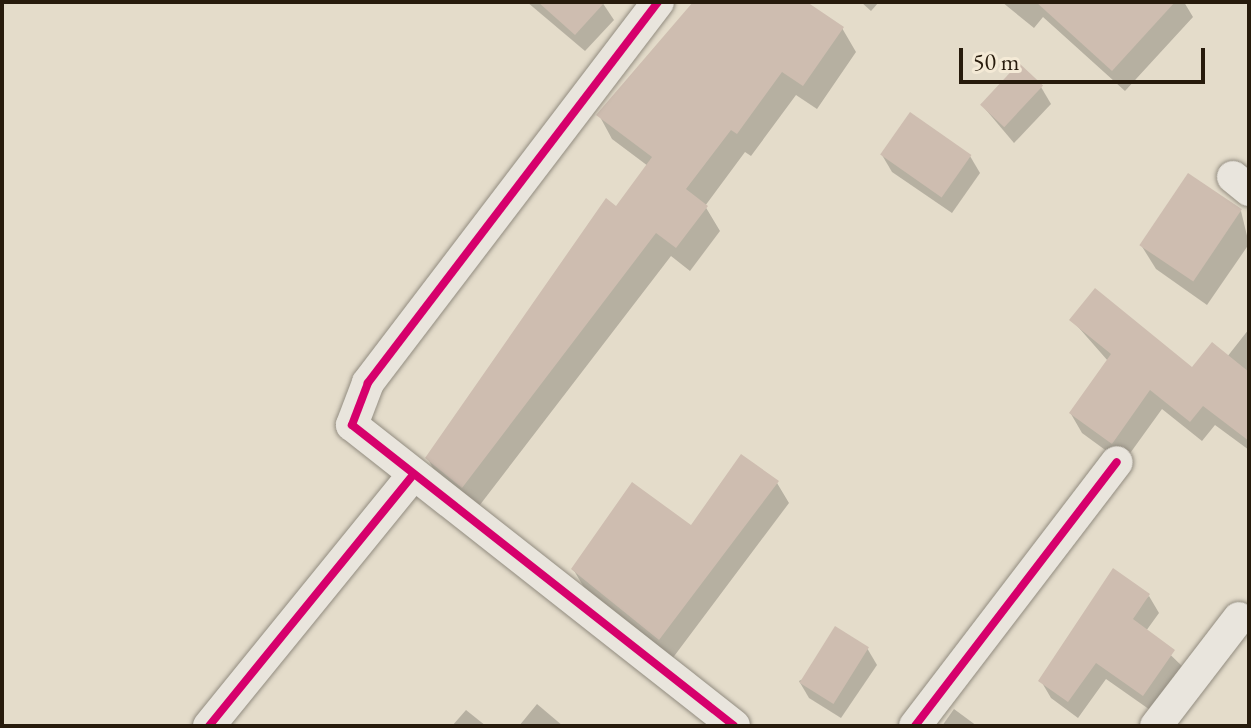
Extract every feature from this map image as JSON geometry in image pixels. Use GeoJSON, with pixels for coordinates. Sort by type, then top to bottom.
{"type":"FeatureCollection","features":[{"type":"Feature","properties":{"kind":"street"},"geometry":{"type":"LineString","coordinates":[[658,2],[361,396],[352,425],[411,477],[734,726]]}},
{"type":"Feature","properties":{"kind":"street"},"geometry":{"type":"LineString","coordinates":[[915,726],[1117,462]]}},
{"type":"Feature","properties":{"kind":"street"},"geometry":{"type":"LineString","coordinates":[[209,726],[411,477]]}},
{"type":"Feature","properties":{"kind":"street"},"geometry":{"type":"LineString","coordinates":[[1156,726],[1239,618]]}},
{"type":"Feature","properties":{"kind":"building"},"geometry":{"type":"Polygon","coordinates":[[[538,2],[605,2],[575,35],[538,2]]]}},
{"type":"Feature","properties":{"kind":"building"},"geometry":{"type":"Polygon","coordinates":[[[693,2],[807,2],[844,27],[803,86],[782,72],[737,134],[731,130],[686,189],[708,206],[676,248],[656,233],[462,488],[425,458],[606,198],[616,206],[652,157],[596,115],[693,2]]]}},
{"type":"Feature","properties":{"kind":"building"},"geometry":{"type":"Polygon","coordinates":[[[1036,2],[1175,2],[1112,71],[1036,2]]]}},
{"type":"Feature","properties":{"kind":"building"},"geometry":{"type":"Polygon","coordinates":[[[1019,63],[1043,86],[1004,127],[980,105],[1019,63]]]}},
{"type":"Feature","properties":{"kind":"building"},"geometry":{"type":"Polygon","coordinates":[[[910,112],[971,155],[942,198],[880,155],[910,112]]]}},
{"type":"Feature","properties":{"kind":"building"},"geometry":{"type":"Polygon","coordinates":[[[1188,173],[1242,209],[1193,281],[1139,245],[1188,173]]]}},
{"type":"Feature","properties":{"kind":"building"},"geometry":{"type":"Polygon","coordinates":[[[1095,288],[1192,367],[1212,342],[1249,372],[1249,441],[1203,406],[1190,422],[1150,390],[1112,444],[1069,413],[1111,354],[1069,320],[1095,288]]]}},
{"type":"Feature","properties":{"kind":"building"},"geometry":{"type":"Polygon","coordinates":[[[741,454],[779,481],[659,640],[571,569],[632,482],[691,525],[741,454]]]}},
{"type":"Feature","properties":{"kind":"building"},"geometry":{"type":"Polygon","coordinates":[[[1113,568],[1150,594],[1133,619],[1175,650],[1143,696],[1096,663],[1068,702],[1038,681],[1113,568]]]}},
{"type":"Feature","properties":{"kind":"building"},"geometry":{"type":"Polygon","coordinates":[[[835,626],[869,647],[833,704],[799,683],[835,626]]]}},
{"type":"Feature","properties":{"kind":"cycle path"},"geometry":{"type":"LineString","coordinates":[[658,2],[368,383],[352,425],[734,726]]}},
{"type":"Feature","properties":{"kind":"cycle path"},"geometry":{"type":"LineString","coordinates":[[915,726],[1117,462]]}},
{"type":"Feature","properties":{"kind":"cycle path"},"geometry":{"type":"LineString","coordinates":[[209,726],[411,477]]}}]}
